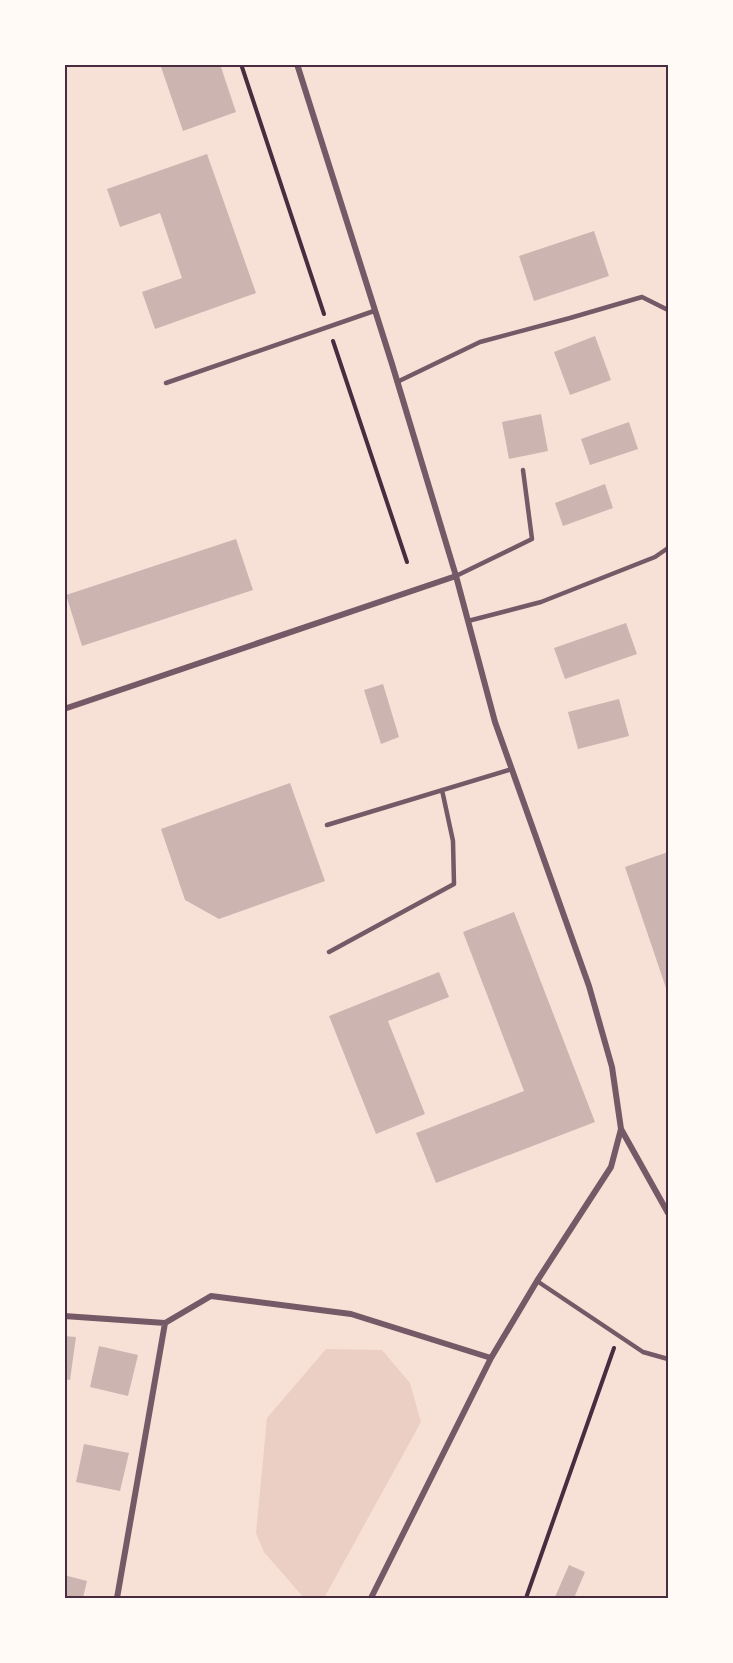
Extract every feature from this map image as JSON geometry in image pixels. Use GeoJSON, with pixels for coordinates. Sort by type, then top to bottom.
{"type":"FeatureCollection","features":[{"type":"Feature","properties":{"kind":"street"},"geometry":{"type":"LineString","coordinates":[[297,64],[456,576],[495,722],[589,986],[612,1067],[621,1129],[669,1214]]}},
{"type":"Feature","properties":{"kind":"street"},"geometry":{"type":"LineString","coordinates":[[64,709],[456,576]]}},
{"type":"Feature","properties":{"kind":"street"},"geometry":{"type":"LineString","coordinates":[[371,1599],[491,1358],[610,1167],[621,1129]]}},
{"type":"Feature","properties":{"kind":"street"},"geometry":{"type":"LineString","coordinates":[[64,1316],[165,1323],[211,1296],[351,1314],[491,1358]]}},
{"type":"Feature","properties":{"kind":"street"},"geometry":{"type":"LineString","coordinates":[[117,1599],[165,1323]]}},
{"type":"Feature","properties":{"kind":"lane"},"geometry":{"type":"LineString","coordinates":[[397,382],[480,342],[642,297],[669,310]]}},
{"type":"Feature","properties":{"kind":"lane"},"geometry":{"type":"LineString","coordinates":[[166,383],[374,311]]}},
{"type":"Feature","properties":{"kind":"lane"},"geometry":{"type":"LineString","coordinates":[[456,576],[532,539],[523,470]]}},
{"type":"Feature","properties":{"kind":"lane"},"geometry":{"type":"LineString","coordinates":[[468,621],[541,602],[655,557],[669,548]]}},
{"type":"Feature","properties":{"kind":"lane"},"geometry":{"type":"LineString","coordinates":[[327,825],[512,769]]}},
{"type":"Feature","properties":{"kind":"lane"},"geometry":{"type":"LineString","coordinates":[[329,952],[454,884],[453,841],[442,790]]}},
{"type":"Feature","properties":{"kind":"lane"},"geometry":{"type":"LineString","coordinates":[[537,1281],[643,1352],[669,1359]]}},
{"type":"Feature","properties":{"kind":"path"},"geometry":{"type":"LineString","coordinates":[[526,1599],[618,1336]]}},
{"type":"Feature","properties":{"kind":"shaded area"},"geometry":{"type":"Polygon","coordinates":[[[326,1349],[382,1350],[410,1383],[421,1422],[324,1598],[304,1598],[264,1552],[256,1533],[267,1418],[326,1349]]]}},
{"type":"Feature","properties":{"kind":"building"},"geometry":{"type":"Polygon","coordinates":[[[160,64],[220,64],[236,112],[183,131],[160,64]]]}},
{"type":"Feature","properties":{"kind":"building"},"geometry":{"type":"Polygon","coordinates":[[[207,154],[256,293],[155,329],[142,292],[182,278],[160,213],[120,227],[107,189],[207,154]]]}},
{"type":"Feature","properties":{"kind":"building"},"geometry":{"type":"Polygon","coordinates":[[[594,231],[609,276],[534,301],[519,256],[594,231]]]}},
{"type":"Feature","properties":{"kind":"building"},"geometry":{"type":"Polygon","coordinates":[[[595,336],[611,380],[570,395],[554,352],[595,336]]]}},
{"type":"Feature","properties":{"kind":"building"},"geometry":{"type":"Polygon","coordinates":[[[541,414],[548,451],[509,459],[502,422],[541,414]]]}},
{"type":"Feature","properties":{"kind":"building"},"geometry":{"type":"Polygon","coordinates":[[[629,422],[638,449],[590,465],[581,439],[629,422]]]}},
{"type":"Feature","properties":{"kind":"building"},"geometry":{"type":"Polygon","coordinates":[[[605,484],[613,508],[563,526],[555,503],[605,484]]]}},
{"type":"Feature","properties":{"kind":"building"},"geometry":{"type":"Polygon","coordinates":[[[236,539],[253,590],[82,646],[66,595],[236,539]]]}},
{"type":"Feature","properties":{"kind":"building"},"geometry":{"type":"Polygon","coordinates":[[[626,623],[637,654],[565,679],[554,648],[626,623]]]}},
{"type":"Feature","properties":{"kind":"building"},"geometry":{"type":"Polygon","coordinates":[[[383,684],[399,737],[381,744],[364,690],[383,684]]]}},
{"type":"Feature","properties":{"kind":"building"},"geometry":{"type":"Polygon","coordinates":[[[619,699],[629,736],[578,749],[568,712],[619,699]]]}},
{"type":"Feature","properties":{"kind":"building"},"geometry":{"type":"Polygon","coordinates":[[[290,783],[325,881],[219,919],[185,900],[161,829],[290,783]]]}},
{"type":"Feature","properties":{"kind":"building"},"geometry":{"type":"Polygon","coordinates":[[[668,852],[668,994],[625,867],[668,852]]]}},
{"type":"Feature","properties":{"kind":"building"},"geometry":{"type":"Polygon","coordinates":[[[514,912],[595,1122],[436,1183],[416,1133],[524,1091],[463,932],[514,912]]]}},
{"type":"Feature","properties":{"kind":"building"},"geometry":{"type":"Polygon","coordinates":[[[439,972],[449,997],[388,1021],[425,1114],[376,1134],[329,1016],[439,972]]]}},
{"type":"Feature","properties":{"kind":"building"},"geometry":{"type":"Polygon","coordinates":[[[64,1336],[76,1337],[70,1380],[64,1379],[64,1336]]]}},
{"type":"Feature","properties":{"kind":"building"},"geometry":{"type":"Polygon","coordinates":[[[99,1346],[138,1355],[128,1396],[90,1387],[99,1346]]]}},
{"type":"Feature","properties":{"kind":"building"},"geometry":{"type":"Polygon","coordinates":[[[84,1444],[129,1453],[120,1491],[76,1482],[84,1444]]]}},
{"type":"Feature","properties":{"kind":"building"},"geometry":{"type":"Polygon","coordinates":[[[569,1565],[585,1572],[574,1598],[555,1597],[569,1565]]]}},
{"type":"Feature","properties":{"kind":"building"},"geometry":{"type":"Polygon","coordinates":[[[64,1575],[87,1581],[83,1598],[64,1598],[64,1575]]]}}]}
